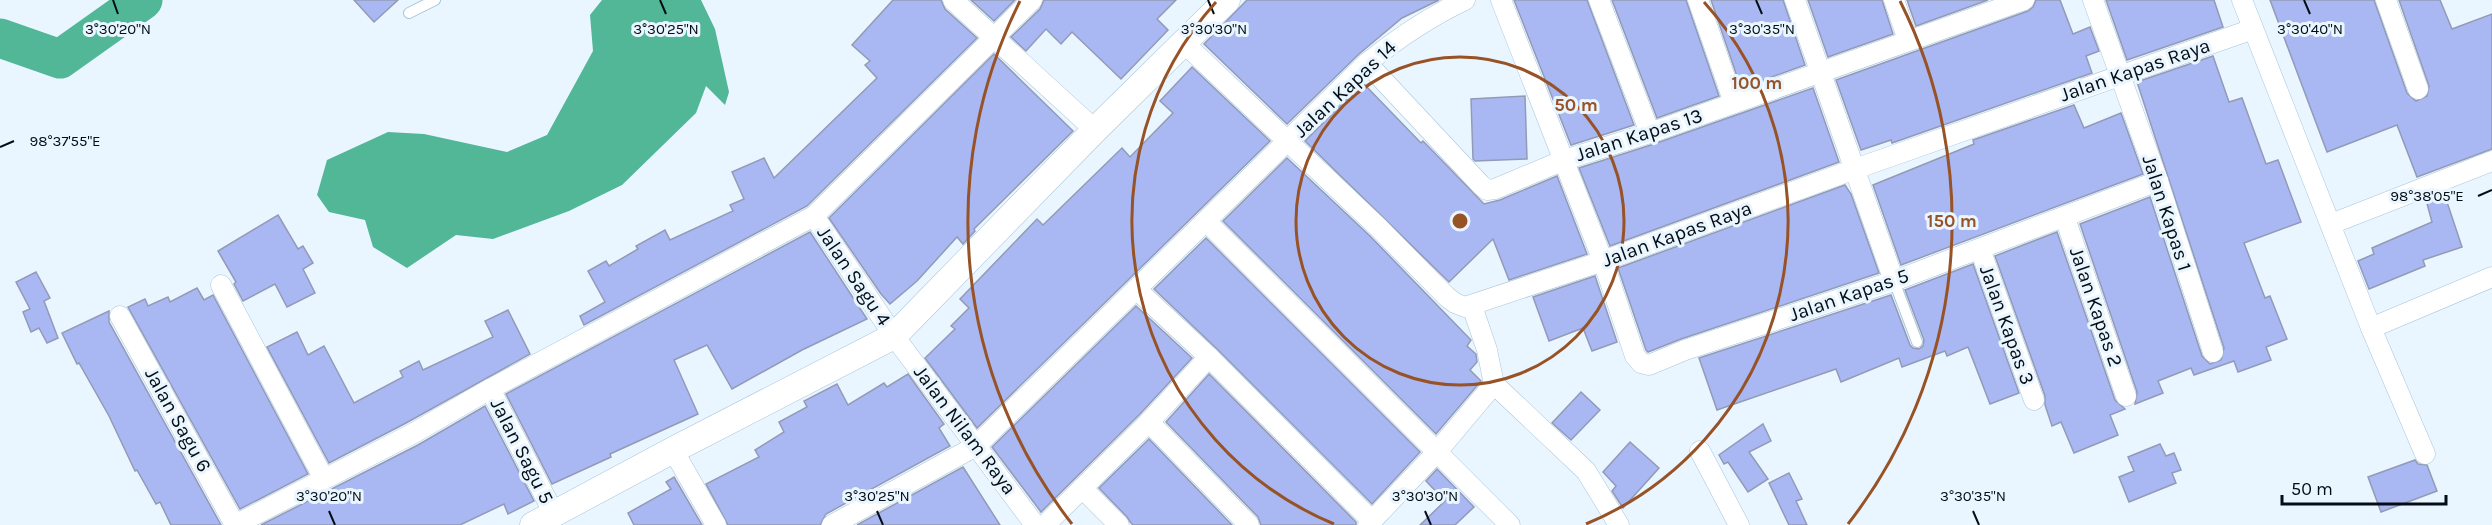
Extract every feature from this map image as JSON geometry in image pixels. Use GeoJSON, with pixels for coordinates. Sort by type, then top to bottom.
{"type":"FeatureCollection","features":[{"type":"Feature","properties":{"kind":"street"},"geometry":{"type":"LineString","coordinates":[[953,0],[1095,130]]}},
{"type":"Feature","properties":{"kind":"street"},"geometry":{"type":"LineString","coordinates":[[235,525],[412,434],[490,389],[814,216],[1032,0]]}},
{"type":"Feature","properties":{"kind":"street"},"geometry":{"type":"LineString","coordinates":[[544,519],[894,336],[1095,130],[1227,0]]}},
{"type":"Feature","properties":{"kind":"street","name":"Jalan Kapas 14"},"geometry":{"type":"LineString","coordinates":[[832,525],[976,446],[1367,63],[1396,40],[1436,14],[1465,0]]}},
{"type":"Feature","properties":{"kind":"street"},"geometry":{"type":"LineString","coordinates":[[1501,0],[1603,261]]}},
{"type":"Feature","properties":{"kind":"street"},"geometry":{"type":"LineString","coordinates":[[1599,0],[1650,133]]}},
{"type":"Feature","properties":{"kind":"street"},"geometry":{"type":"LineString","coordinates":[[1698,0],[1734,103]]}},
{"type":"Feature","properties":{"kind":"street"},"geometry":{"type":"LineString","coordinates":[[1795,0],[1819,74],[1894,281]]}},
{"type":"Feature","properties":{"kind":"street"},"geometry":{"type":"LineString","coordinates":[[1894,0],[1908,40]]}},
{"type":"Feature","properties":{"kind":"street","name":"Jalan Kapas 13"},"geometry":{"type":"LineString","coordinates":[[1367,63],[1487,190],[1495,189],[1563,160],[1650,133],[1819,74],[1993,5],[2024,0]]}},
{"type":"Feature","properties":{"kind":"street","name":"Jalan Kapas 1"},"geometry":{"type":"LineString","coordinates":[[2093,0],[2158,181],[2213,352]]}},
{"type":"Feature","properties":{"kind":"street"},"geometry":{"type":"LineString","coordinates":[[2242,0],[2371,328],[2426,454]]}},
{"type":"Feature","properties":{"kind":"street"},"geometry":{"type":"LineString","coordinates":[[2386,0],[2418,89]]}},
{"type":"Feature","properties":{"kind":"street","name":"Jalan Kapas Raya"},"geometry":{"type":"LineString","coordinates":[[1472,306],[2253,29]]}},
{"type":"Feature","properties":{"kind":"street"},"geometry":{"type":"LineString","coordinates":[[1184,43],[1378,227],[1448,297],[1465,307],[1472,306],[1487,350],[1494,384],[1586,471],[1619,525]]}},
{"type":"Feature","properties":{"kind":"street"},"geometry":{"type":"LineString","coordinates":[[2331,224],[2492,161]]}},
{"type":"Feature","properties":{"kind":"street","name":"Jalan Kapas 5"},"geometry":{"type":"LineString","coordinates":[[1603,261],[1635,356],[1641,363],[1649,365],[1685,350],[1894,281],[2158,181]]}},
{"type":"Feature","properties":{"kind":"street","name":"Jalan Sagu 4"},"geometry":{"type":"LineString","coordinates":[[814,216],[894,336]]}},
{"type":"Feature","properties":{"kind":"street","name":"Jalan Kapas 2"},"geometry":{"type":"LineString","coordinates":[[2065,218],[2126,396]]}},
{"type":"Feature","properties":{"kind":"street"},"geometry":{"type":"LineString","coordinates":[[1206,221],[1510,525]]}},
{"type":"Feature","properties":{"kind":"street","name":"Jalan Kapas 3"},"geometry":{"type":"LineString","coordinates":[[1980,249],[2034,400]]}},
{"type":"Feature","properties":{"kind":"street"},"geometry":{"type":"LineString","coordinates":[[2371,328],[2492,277]]}},
{"type":"Feature","properties":{"kind":"street"},"geometry":{"type":"LineString","coordinates":[[221,285],[324,479]]}},
{"type":"Feature","properties":{"kind":"street"},"geometry":{"type":"LineString","coordinates":[[1136,289],[1209,357],[1370,523],[1436,453],[1494,384]]}},
{"type":"Feature","properties":{"kind":"street","name":"Jalan Sagu 6"},"geometry":{"type":"LineString","coordinates":[[120,316],[235,525]]}},
{"type":"Feature","properties":{"kind":"street","name":"Jalan Nilam Raya"},"geometry":{"type":"LineString","coordinates":[[894,336],[1035,525]]}},
{"type":"Feature","properties":{"kind":"street"},"geometry":{"type":"LineString","coordinates":[[1045,525],[1149,422],[1209,357]]}},
{"type":"Feature","properties":{"kind":"street","name":"Jalan Sagu 5"},"geometry":{"type":"LineString","coordinates":[[490,389],[544,519]]}},
{"type":"Feature","properties":{"kind":"street"},"geometry":{"type":"LineString","coordinates":[[1149,422],[1249,525]]}},
{"type":"Feature","properties":{"kind":"street"},"geometry":{"type":"LineString","coordinates":[[673,450],[717,525]]}},
{"type":"Feature","properties":{"kind":"street"},"geometry":{"type":"LineString","coordinates":[[1700,451],[1734,523]]}},
{"type":"Feature","properties":{"kind":"street"},"geometry":{"type":"LineString","coordinates":[[1083,488],[1119,525]]}},
{"type":"Feature","properties":{"kind":"lane"},"geometry":{"type":"LineString","coordinates":[[409,13],[435,0]]}},
{"type":"Feature","properties":{"kind":"lane"},"geometry":{"type":"LineString","coordinates":[[1894,281],[1917,342]]}},
{"type":"Feature","properties":{"kind":"shaded area"},"geometry":{"type":"Polygon","coordinates":[[[602,0],[701,0],[715,29],[729,92],[725,105],[706,86],[696,113],[622,185],[569,211],[493,239],[456,235],[407,268],[373,247],[365,220],[329,212],[317,195],[327,160],[388,132],[424,134],[507,152],[547,135],[593,51],[590,15],[602,0]]]}},
{"type":"Feature","properties":{"kind":"building"},"geometry":{"type":"Polygon","coordinates":[[[354,0],[398,0],[374,22],[354,0]]]}},
{"type":"Feature","properties":{"kind":"building"},"geometry":{"type":"Polygon","coordinates":[[[893,0],[941,0],[945,9],[977,38],[807,206],[584,325],[580,316],[605,302],[588,271],[606,261],[609,266],[638,249],[636,246],[665,230],[670,240],[733,211],[730,205],[744,199],[732,172],[764,158],[774,178],[877,78],[865,65],[870,61],[852,45],[893,0]]]}},
{"type":"Feature","properties":{"kind":"building"},"geometry":{"type":"Polygon","coordinates":[[[971,0],[1015,0],[994,21],[971,0]]]}},
{"type":"Feature","properties":{"kind":"building"},"geometry":{"type":"Polygon","coordinates":[[[1044,0],[1176,0],[1157,19],[1168,30],[1121,79],[1072,32],[1061,44],[1046,29],[1026,51],[1011,37],[1040,9],[1044,0]]]}},
{"type":"Feature","properties":{"kind":"building"},"geometry":{"type":"Polygon","coordinates":[[[1247,0],[1439,0],[1402,18],[1359,54],[1287,124],[1204,44],[1247,0]]]}},
{"type":"Feature","properties":{"kind":"building"},"geometry":{"type":"Polygon","coordinates":[[[1514,0],[1587,0],[1634,125],[1571,145],[1514,0]]]}},
{"type":"Feature","properties":{"kind":"building"},"geometry":{"type":"Polygon","coordinates":[[[1612,0],[1686,0],[1719,96],[1657,118],[1612,0]]]}},
{"type":"Feature","properties":{"kind":"building"},"geometry":{"type":"Polygon","coordinates":[[[1711,0],[1783,0],[1805,65],[1741,88],[1711,0]]]}},
{"type":"Feature","properties":{"kind":"building"},"geometry":{"type":"Polygon","coordinates":[[[1808,0],[1882,0],[1893,34],[1828,57],[1808,0]]]}},
{"type":"Feature","properties":{"kind":"building"},"geometry":{"type":"Polygon","coordinates":[[[1907,0],[1988,0],[1916,26],[1907,0]]]}},
{"type":"Feature","properties":{"kind":"building"},"geometry":{"type":"Polygon","coordinates":[[[2036,0],[2060,0],[2073,34],[2090,27],[2099,51],[2086,56],[2092,73],[1892,143],[1891,140],[1861,150],[1836,80],[2028,11],[2036,0]]]}},
{"type":"Feature","properties":{"kind":"building"},"geometry":{"type":"Polygon","coordinates":[[[2106,0],[2214,0],[2223,27],[2127,60],[2106,0]]]}},
{"type":"Feature","properties":{"kind":"building"},"geometry":{"type":"Polygon","coordinates":[[[2270,0],[2374,0],[2407,93],[2416,101],[2427,96],[2429,86],[2399,0],[2440,0],[2452,29],[2492,14],[2492,149],[2417,177],[2397,125],[2327,152],[2270,0]]]}},
{"type":"Feature","properties":{"kind":"building"},"geometry":{"type":"Polygon","coordinates":[[[994,54],[1073,131],[974,229],[975,231],[963,244],[957,237],[917,281],[890,304],[829,218],[994,54]]]}},
{"type":"Feature","properties":{"kind":"building"},"geometry":{"type":"Polygon","coordinates":[[[2213,56],[2229,102],[2242,98],[2266,164],[2278,160],[2301,222],[2244,243],[2265,298],[2270,296],[2287,339],[2266,347],[2271,360],[2238,372],[2234,361],[2194,375],[2191,368],[2158,381],[2163,393],[2135,404],[2137,392],[2080,224],[2150,197],[2202,356],[2210,364],[2221,360],[2224,348],[2137,82],[2213,56]]]}},
{"type":"Feature","properties":{"kind":"building"},"geometry":{"type":"Polygon","coordinates":[[[1192,67],[1270,141],[977,428],[925,358],[955,329],[951,326],[969,308],[960,299],[1037,219],[1043,225],[1122,148],[1130,157],[1173,113],[1160,101],[1192,67]]]}},
{"type":"Feature","properties":{"kind":"building"},"geometry":{"type":"Polygon","coordinates":[[[1363,83],[1484,204],[1500,200],[1557,176],[1587,254],[1509,280],[1493,239],[1449,282],[1305,141],[1363,83]]]}},
{"type":"Feature","properties":{"kind":"building"},"geometry":{"type":"Polygon","coordinates":[[[1813,88],[1839,162],[1610,246],[1579,168],[1813,88]]]}},
{"type":"Feature","properties":{"kind":"building"},"geometry":{"type":"Polygon","coordinates":[[[1525,96],[1527,159],[1475,161],[1473,159],[1471,99],[1525,96]]]}},
{"type":"Feature","properties":{"kind":"building"},"geometry":{"type":"Polygon","coordinates":[[[2074,105],[2084,128],[2121,113],[2143,174],[1901,265],[1873,185],[1974,144],[1973,140],[2074,105]]]}},
{"type":"Feature","properties":{"kind":"building"},"geometry":{"type":"Polygon","coordinates":[[[1287,158],[1370,236],[1471,340],[1467,346],[1476,354],[1477,362],[1470,370],[1481,381],[1436,434],[1223,221],[1287,158]]]}},
{"type":"Feature","properties":{"kind":"building"},"geometry":{"type":"Polygon","coordinates":[[[1845,185],[1851,194],[1879,273],[1648,352],[1646,350],[1618,268],[1845,185]]]}},
{"type":"Feature","properties":{"kind":"building"},"geometry":{"type":"Polygon","coordinates":[[[2444,193],[2462,247],[2423,260],[2425,266],[2369,289],[2358,261],[2374,254],[2372,248],[2432,222],[2426,200],[2444,193]]]}},
{"type":"Feature","properties":{"kind":"building"},"geometry":{"type":"Polygon","coordinates":[[[278,215],[298,249],[303,246],[313,263],[303,269],[315,293],[287,307],[275,284],[243,301],[234,284],[236,282],[218,251],[278,215]]]}},
{"type":"Feature","properties":{"kind":"building"},"geometry":{"type":"Polygon","coordinates":[[[810,232],[867,319],[802,350],[732,389],[707,345],[674,360],[698,414],[610,454],[611,457],[552,484],[506,394],[810,232]]]}},
{"type":"Feature","properties":{"kind":"building"},"geometry":{"type":"Polygon","coordinates":[[[2057,232],[2115,400],[2125,409],[2110,415],[2118,435],[2074,453],[2061,422],[2052,426],[2045,405],[2045,396],[1995,256],[2057,232]]]}},
{"type":"Feature","properties":{"kind":"building"},"geometry":{"type":"Polygon","coordinates":[[[1206,238],[1420,452],[1372,504],[1154,289],[1206,238]]]}},
{"type":"Feature","properties":{"kind":"building"},"geometry":{"type":"Polygon","coordinates":[[[1973,264],[2019,393],[1990,404],[1968,347],[1947,356],[1945,351],[1902,367],[1899,358],[1841,382],[1836,369],[1717,410],[1699,358],[1891,295],[1910,345],[1919,349],[1923,346],[1924,340],[1905,290],[1973,264]]]}},
{"type":"Feature","properties":{"kind":"building"},"geometry":{"type":"Polygon","coordinates":[[[36,272],[50,298],[44,301],[58,338],[47,343],[39,328],[31,332],[23,312],[30,309],[16,282],[36,272]]]}},
{"type":"Feature","properties":{"kind":"building"},"geometry":{"type":"Polygon","coordinates":[[[1595,276],[1617,342],[1592,351],[1583,328],[1549,341],[1533,297],[1595,276]]]}},
{"type":"Feature","properties":{"kind":"building"},"geometry":{"type":"Polygon","coordinates":[[[197,288],[204,300],[213,295],[308,474],[240,509],[128,307],[145,299],[148,306],[168,297],[170,302],[197,288]]]}},
{"type":"Feature","properties":{"kind":"building"},"geometry":{"type":"Polygon","coordinates":[[[1136,306],[1192,358],[1140,414],[1041,512],[992,447],[1136,306]]]}},
{"type":"Feature","properties":{"kind":"building"},"geometry":{"type":"Polygon","coordinates":[[[508,310],[530,354],[329,463],[267,347],[297,332],[308,355],[324,346],[354,403],[403,377],[400,371],[419,361],[423,370],[493,337],[485,321],[508,310]]]}},
{"type":"Feature","properties":{"kind":"building"},"geometry":{"type":"Polygon","coordinates":[[[109,311],[109,322],[221,525],[171,525],[160,502],[156,504],[137,470],[135,471],[109,416],[79,363],[77,364],[62,333],[109,311]]]}},
{"type":"Feature","properties":{"kind":"building"},"geometry":{"type":"Polygon","coordinates":[[[908,374],[944,424],[939,428],[950,446],[826,514],[820,525],[728,525],[706,484],[759,457],[755,450],[784,432],[779,422],[807,407],[804,401],[837,384],[848,405],[884,383],[887,387],[908,374]]]}},
{"type":"Feature","properties":{"kind":"building"},"geometry":{"type":"Polygon","coordinates":[[[1209,374],[1356,522],[1356,525],[1261,525],[1258,517],[1166,422],[1209,374]]]}},
{"type":"Feature","properties":{"kind":"building"},"geometry":{"type":"Polygon","coordinates":[[[1581,392],[1600,410],[1571,440],[1552,423],[1581,392]]]}},
{"type":"Feature","properties":{"kind":"building"},"geometry":{"type":"Polygon","coordinates":[[[485,406],[534,501],[508,514],[504,504],[460,525],[261,525],[418,445],[485,406]]]}},
{"type":"Feature","properties":{"kind":"building"},"geometry":{"type":"Polygon","coordinates":[[[1763,424],[1771,441],[1749,452],[1768,479],[1748,492],[1728,462],[1724,464],[1719,455],[1763,424]]]}},
{"type":"Feature","properties":{"kind":"building"},"geometry":{"type":"Polygon","coordinates":[[[1149,439],[1232,525],[1133,525],[1131,523],[1099,488],[1149,439]]]}},
{"type":"Feature","properties":{"kind":"building"},"geometry":{"type":"Polygon","coordinates":[[[1630,442],[1659,468],[1623,508],[1612,491],[1616,486],[1603,472],[1630,442]]]}},
{"type":"Feature","properties":{"kind":"building"},"geometry":{"type":"Polygon","coordinates":[[[2160,444],[2166,456],[2174,453],[2181,470],[2172,473],[2176,483],[2129,502],[2119,477],[2134,471],[2128,457],[2160,444]]]}},
{"type":"Feature","properties":{"kind":"building"},"geometry":{"type":"Polygon","coordinates":[[[2415,460],[2418,464],[2427,465],[2437,491],[2381,512],[2368,477],[2415,460]]]}},
{"type":"Feature","properties":{"kind":"building"},"geometry":{"type":"Polygon","coordinates":[[[963,467],[1000,525],[857,525],[963,467]]]}},
{"type":"Feature","properties":{"kind":"building"},"geometry":{"type":"Polygon","coordinates":[[[1437,469],[1474,507],[1455,525],[1420,525],[1445,501],[1426,481],[1437,469]]]}},
{"type":"Feature","properties":{"kind":"building"},"geometry":{"type":"Polygon","coordinates":[[[1789,473],[1802,499],[1796,501],[1807,525],[1789,525],[1769,483],[1789,473]]]}},
{"type":"Feature","properties":{"kind":"building"},"geometry":{"type":"Polygon","coordinates":[[[674,477],[702,525],[634,525],[628,513],[671,489],[666,482],[674,477]]]}},
{"type":"Feature","properties":{"kind":"waterway"},"geometry":{"type":"LineString","coordinates":[[0,38],[60,59],[143,0]]}}]}
